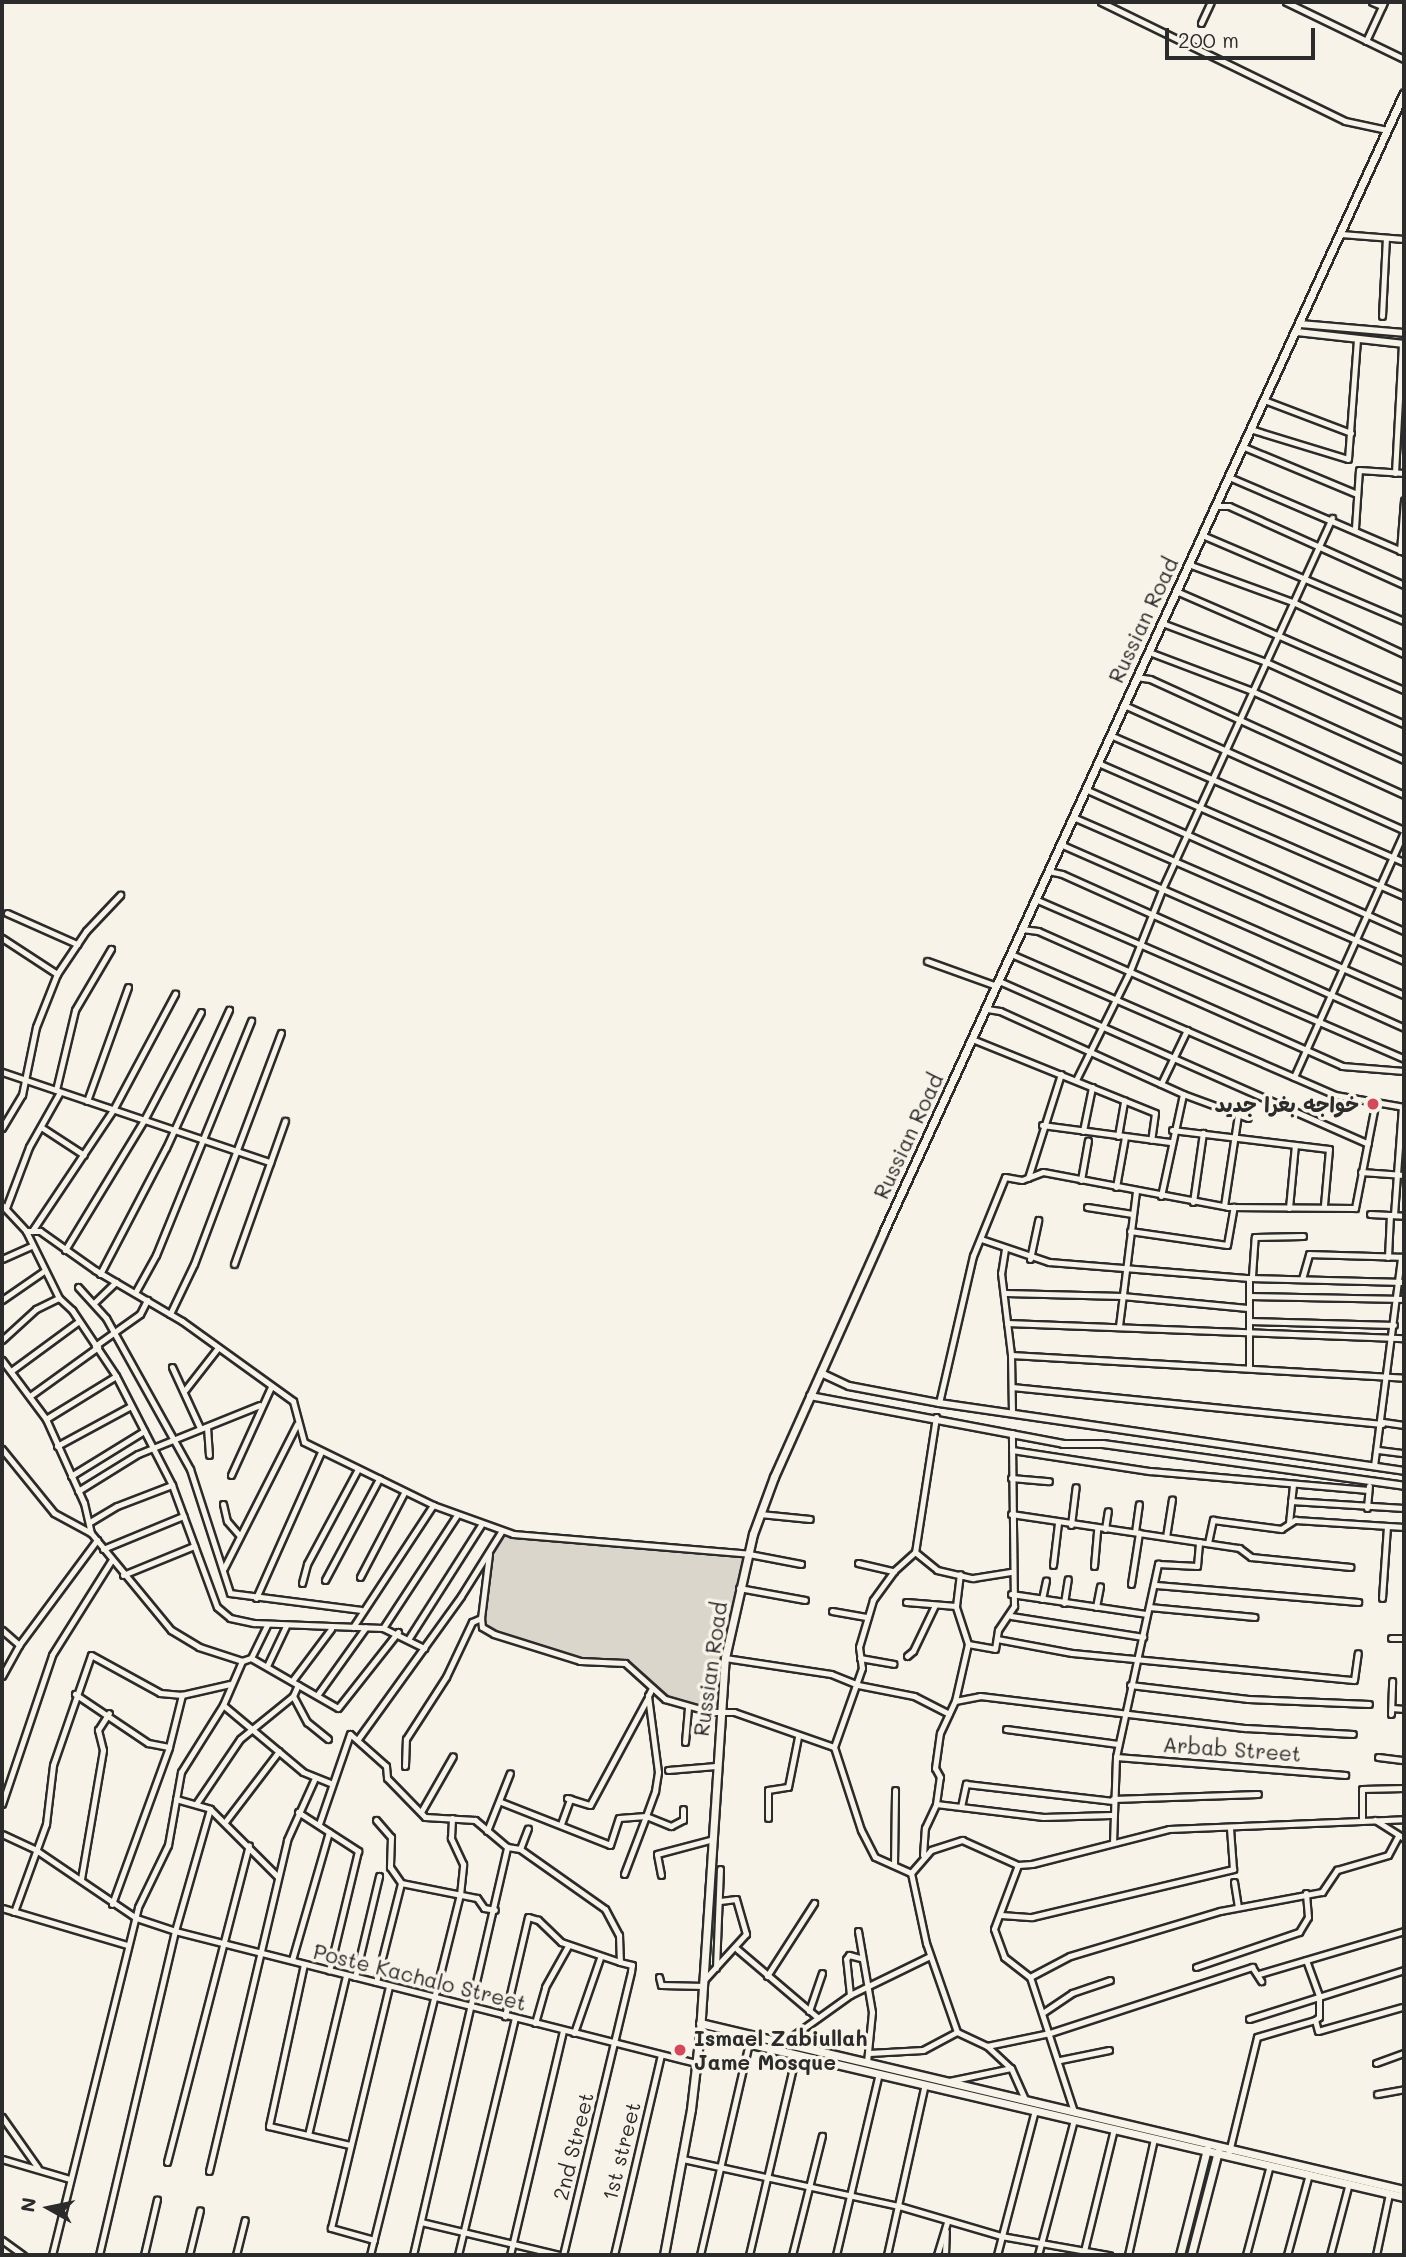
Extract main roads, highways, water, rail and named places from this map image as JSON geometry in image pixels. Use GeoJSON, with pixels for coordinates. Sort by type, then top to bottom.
{"type":"FeatureCollection","features":[{"type":"Feature","properties":{"kind":"main road","name":"Russian Road"},"geometry":{"type":"LineString","coordinates":[[664,2255],[683,2159],[700,2028],[710,1840],[725,1658],[739,1588],[760,1514],[810,1396],[1035,899],[1404,93]]}},
{"type":"Feature","properties":{"kind":"main road"},"geometry":{"type":"LineString","coordinates":[[700,2028],[749,2043],[925,2084],[944,2084],[1026,2101],[1114,2129],[1218,2150],[1404,2197]]}},
{"type":"Feature","properties":{"kind":"main road"},"geometry":{"type":"LineString","coordinates":[[700,2028],[867,2062],[1035,2110],[1074,2116],[1207,2148]]}},
{"type":"Feature","properties":{"kind":"main road"},"geometry":{"type":"LineString","coordinates":[[1180,2255],[1207,2148]]}},
{"type":"Feature","properties":{"kind":"main road"},"geometry":{"type":"LineString","coordinates":[[1191,2255],[1218,2150]]}},
{"type":"Feature","properties":{"kind":"main road"},"geometry":{"type":"LineString","coordinates":[[1229,2153],[1404,2190]]}},
{"type":"Feature","properties":{"kind":"place","name":"خواجه بغرا جدید"},"geometry":{"type":"Point","coordinates":[1373,1104]}},
{"type":"Feature","properties":{"kind":"place","name":"Ismael Zabiullah Jame Mosque"},"geometry":{"type":"Point","coordinates":[680,2050]}}]}
